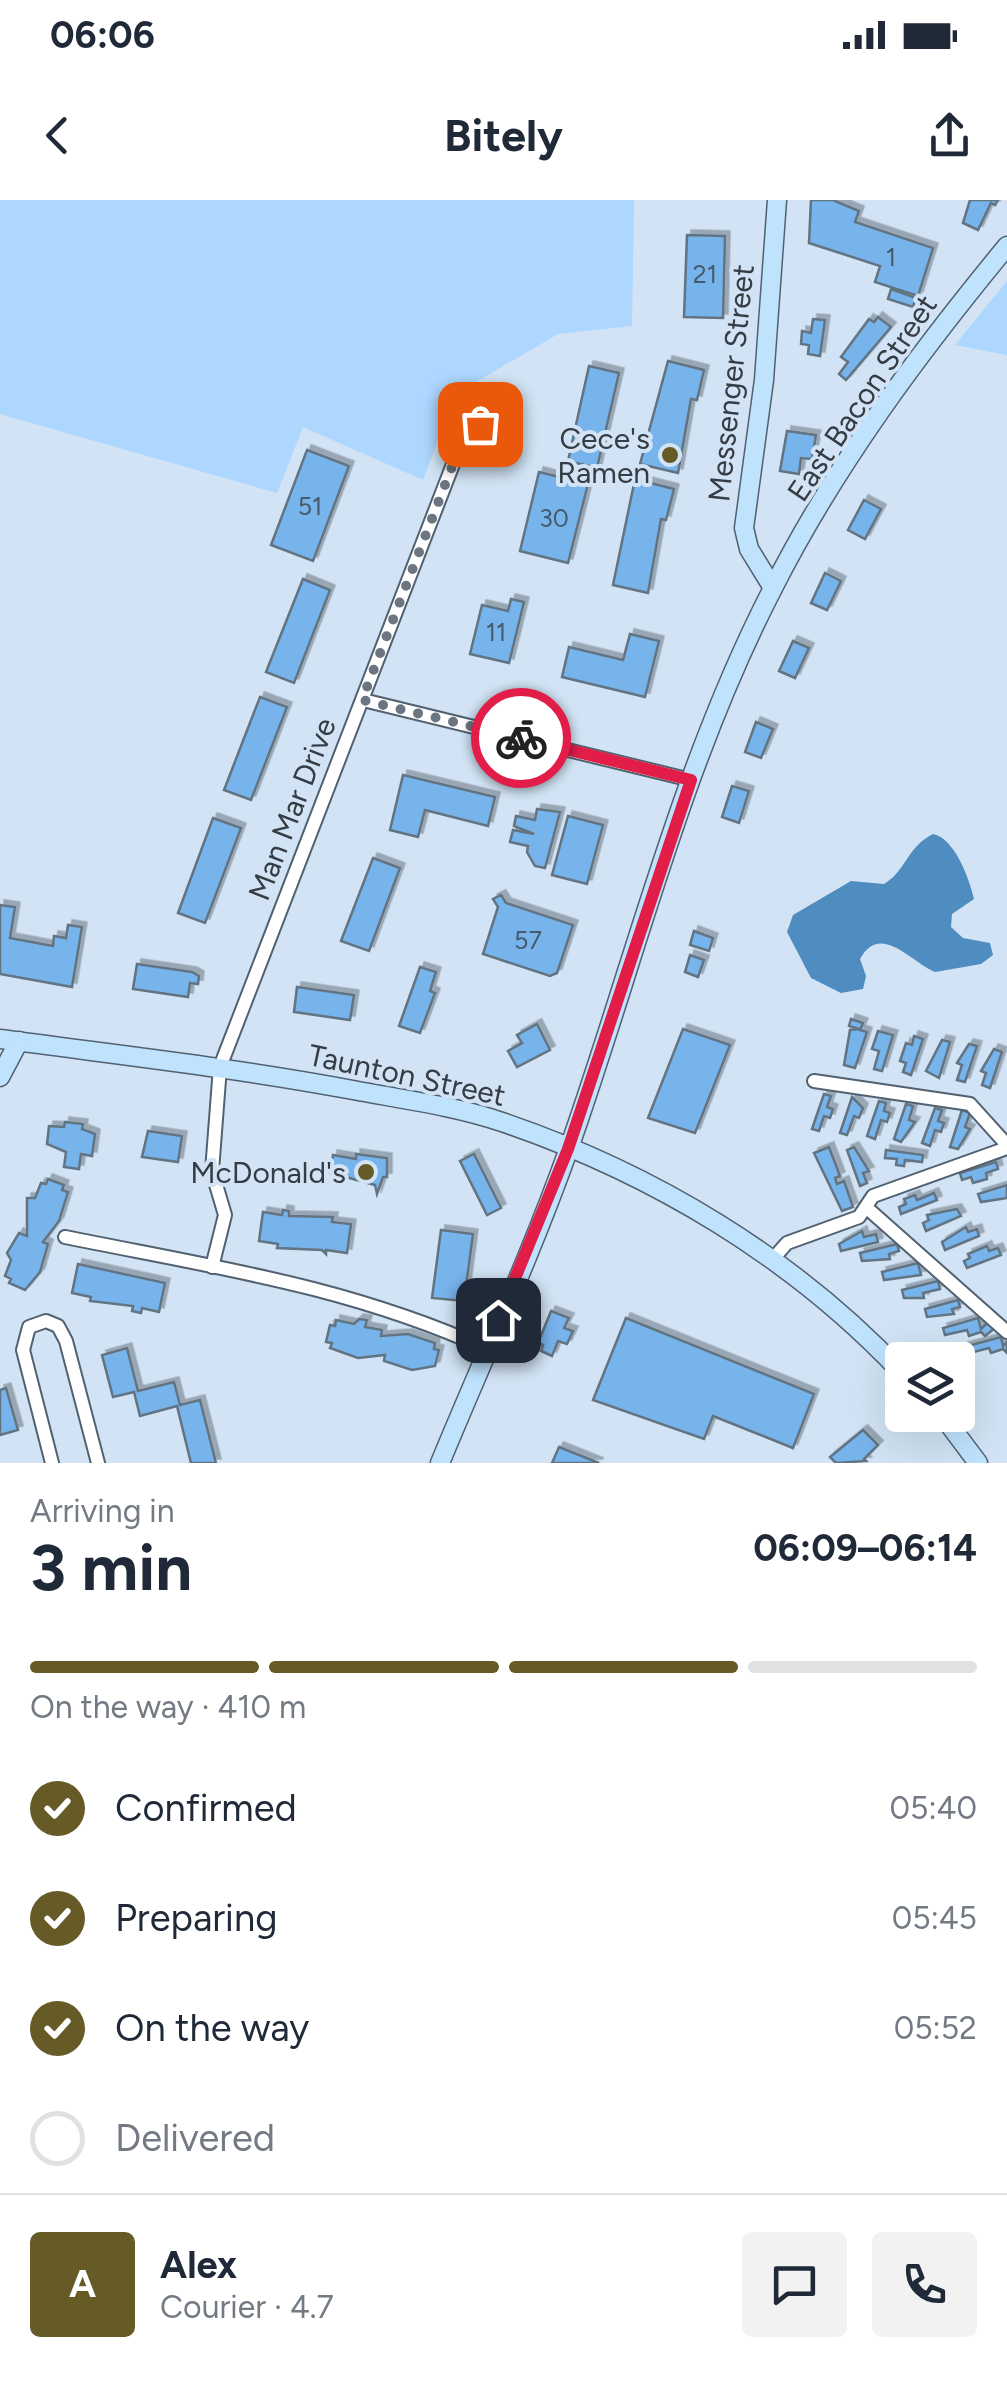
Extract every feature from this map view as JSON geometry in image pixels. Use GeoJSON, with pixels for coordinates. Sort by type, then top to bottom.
{"type":"FeatureCollection","features":[{"type":"Feature","properties":{"kind":"main road","name":"Messenger Street"},"geometry":{"type":"LineString","coordinates":[[773,588],[749,549],[744,528],[777,200]]}},
{"type":"Feature","properties":{"kind":"main road","name":"East Bacon Street"},"geometry":{"type":"LineString","coordinates":[[773,588],[894,390],[1007,246]]}},
{"type":"Feature","properties":{"kind":"main road"},"geometry":{"type":"LineString","coordinates":[[440,1463],[568,1149],[691,780],[773,588]]}},
{"type":"Feature","properties":{"kind":"main road"},"geometry":{"type":"LineString","coordinates":[[0,1077],[9,1040]]}},
{"type":"Feature","properties":{"kind":"main road","name":"Taunton Street"},"geometry":{"type":"LineString","coordinates":[[9,1040],[220,1068],[499,1120],[670,1194],[772,1260],[864,1333],[885,1356]]}},
{"type":"Feature","properties":{"kind":"main road"},"geometry":{"type":"LineString","coordinates":[[955,1432],[978,1463]]}},
{"type":"Feature","properties":{"kind":"street","name":"Man Mar Drive"},"geometry":{"type":"LineString","coordinates":[[212,1266],[225,1214],[212,1171],[220,1068],[462,441],[492,412]]}},
{"type":"Feature","properties":{"kind":"street"},"geometry":{"type":"LineString","coordinates":[[362,700],[691,780]]}},
{"type":"Feature","properties":{"kind":"street"},"geometry":{"type":"LineString","coordinates":[[772,1260],[787,1243],[859,1216],[873,1196],[1007,1146],[970,1104],[814,1081]]}},
{"type":"Feature","properties":{"kind":"street"},"geometry":{"type":"LineString","coordinates":[[866,1208],[1007,1332]]}},
{"type":"Feature","properties":{"kind":"street"},"geometry":{"type":"LineString","coordinates":[[65,1237],[331,1290],[422,1320],[487,1350]]}},
{"type":"Feature","properties":{"kind":"street"},"geometry":{"type":"LineString","coordinates":[[52,1463],[23,1350],[29,1328],[46,1321],[58,1326],[66,1341],[98,1463]]}},
{"type":"Feature","properties":{"kind":"shaded area"},"geometry":{"type":"Polygon","coordinates":[[[0,200],[634,200],[632,326],[558,334],[476,382],[462,393],[423,480],[303,427],[277,493],[0,414],[0,200]]]}},
{"type":"Feature","properties":{"kind":"shaded area"},"geometry":{"type":"Polygon","coordinates":[[[1007,281],[1007,355],[955,345],[1007,281]]]}},
{"type":"Feature","properties":{"kind":"shaded area"},"geometry":{"type":"Polygon","coordinates":[[[933,834],[954,851],[974,899],[952,914],[951,927],[963,938],[990,943],[993,955],[981,964],[935,972],[896,948],[877,944],[860,959],[866,976],[863,989],[841,993],[811,978],[787,932],[793,915],[851,881],[884,884],[917,846],[933,834]]]}},
{"type":"Feature","properties":{"kind":"building"},"geometry":{"type":"Polygon","coordinates":[[[811,200],[833,200],[859,211],[855,222],[933,248],[918,296],[875,282],[880,266],[809,243],[811,200]]]}},
{"type":"Feature","properties":{"kind":"building"},"geometry":{"type":"Polygon","coordinates":[[[970,200],[998,200],[995,205],[991,203],[978,230],[963,223],[970,200]]]}},
{"type":"Feature","properties":{"kind":"building"},"geometry":{"type":"Polygon","coordinates":[[[687,235],[725,236],[723,318],[684,317],[687,235]]]}},
{"type":"Feature","properties":{"kind":"building"},"geometry":{"type":"Polygon","coordinates":[[[891,289],[916,298],[913,307],[888,299],[891,289]]]}},
{"type":"Feature","properties":{"kind":"building"},"geometry":{"type":"Polygon","coordinates":[[[878,317],[891,327],[846,380],[839,374],[848,362],[841,357],[869,319],[874,322],[878,317]]]}},
{"type":"Feature","properties":{"kind":"building"},"geometry":{"type":"Polygon","coordinates":[[[813,319],[825,320],[820,356],[808,354],[809,345],[801,344],[802,331],[811,333],[813,319]]]}},
{"type":"Feature","properties":{"kind":"building"},"geometry":{"type":"Polygon","coordinates":[[[668,361],[704,370],[697,400],[691,399],[678,473],[640,464],[668,361]]]}},
{"type":"Feature","properties":{"kind":"building"},"geometry":{"type":"Polygon","coordinates":[[[589,366],[619,373],[597,468],[568,461],[589,366]]]}},
{"type":"Feature","properties":{"kind":"building"},"geometry":{"type":"Polygon","coordinates":[[[787,431],[816,435],[812,459],[801,458],[799,474],[780,471],[787,431]]]}},
{"type":"Feature","properties":{"kind":"building"},"geometry":{"type":"Polygon","coordinates":[[[307,450],[349,466],[313,561],[271,545],[307,450]]]}},
{"type":"Feature","properties":{"kind":"building"},"geometry":{"type":"Polygon","coordinates":[[[539,472],[588,484],[568,563],[520,551],[539,472]]]}},
{"type":"Feature","properties":{"kind":"building"},"geometry":{"type":"Polygon","coordinates":[[[635,479],[674,489],[666,520],[661,519],[648,593],[613,585],[635,479]]]}},
{"type":"Feature","properties":{"kind":"building"},"geometry":{"type":"Polygon","coordinates":[[[864,500],[881,509],[865,539],[848,530],[864,500]]]}},
{"type":"Feature","properties":{"kind":"building"},"geometry":{"type":"Polygon","coordinates":[[[825,573],[841,581],[827,610],[811,603],[825,573]]]}},
{"type":"Feature","properties":{"kind":"building"},"geometry":{"type":"Polygon","coordinates":[[[303,579],[330,590],[294,683],[266,672],[303,579]]]}},
{"type":"Feature","properties":{"kind":"building"},"geometry":{"type":"Polygon","coordinates":[[[511,599],[524,602],[509,663],[470,654],[482,605],[508,611],[511,599]]]}},
{"type":"Feature","properties":{"kind":"building"},"geometry":{"type":"Polygon","coordinates":[[[630,634],[659,641],[645,697],[562,677],[569,647],[623,660],[630,634]]]}},
{"type":"Feature","properties":{"kind":"building"},"geometry":{"type":"Polygon","coordinates":[[[793,641],[809,648],[795,678],[779,671],[793,641]]]}},
{"type":"Feature","properties":{"kind":"building"},"geometry":{"type":"Polygon","coordinates":[[[260,697],[287,707],[251,800],[224,790],[260,697]]]}},
{"type":"Feature","properties":{"kind":"building"},"geometry":{"type":"Polygon","coordinates":[[[756,722],[773,729],[761,758],[745,752],[756,722]]]}},
{"type":"Feature","properties":{"kind":"building"},"geometry":{"type":"Polygon","coordinates":[[[403,775],[495,797],[488,826],[425,810],[418,837],[390,830],[403,775]]]}},
{"type":"Feature","properties":{"kind":"building"},"geometry":{"type":"Polygon","coordinates":[[[732,786],[749,791],[739,823],[722,817],[732,786]]]}},
{"type":"Feature","properties":{"kind":"building"},"geometry":{"type":"Polygon","coordinates":[[[537,809],[560,812],[545,868],[535,866],[528,846],[510,842],[513,830],[534,834],[514,826],[516,816],[535,820],[537,809]]]}},
{"type":"Feature","properties":{"kind":"building"},"geometry":{"type":"Polygon","coordinates":[[[568,816],[603,825],[587,884],[552,875],[568,816]]]}},
{"type":"Feature","properties":{"kind":"building"},"geometry":{"type":"Polygon","coordinates":[[[213,818],[241,828],[205,923],[178,913],[213,818]]]}},
{"type":"Feature","properties":{"kind":"building"},"geometry":{"type":"Polygon","coordinates":[[[373,858],[400,868],[369,951],[341,941],[373,858]]]}},
{"type":"Feature","properties":{"kind":"building"},"geometry":{"type":"Polygon","coordinates":[[[501,895],[506,903],[573,925],[557,973],[550,976],[483,954],[498,907],[493,899],[501,895]]]}},
{"type":"Feature","properties":{"kind":"building"},"geometry":{"type":"Polygon","coordinates":[[[0,905],[15,907],[10,938],[53,946],[54,936],[66,938],[68,925],[82,927],[72,987],[0,974],[0,905]]]}},
{"type":"Feature","properties":{"kind":"building"},"geometry":{"type":"Polygon","coordinates":[[[694,931],[713,938],[709,951],[690,945],[694,931]]]}},
{"type":"Feature","properties":{"kind":"building"},"geometry":{"type":"Polygon","coordinates":[[[690,955],[704,960],[698,977],[685,972],[690,955]]]}},
{"type":"Feature","properties":{"kind":"building"},"geometry":{"type":"Polygon","coordinates":[[[137,964],[192,972],[199,976],[198,984],[190,983],[188,997],[133,989],[137,964]]]}},
{"type":"Feature","properties":{"kind":"building"},"geometry":{"type":"Polygon","coordinates":[[[420,967],[436,972],[430,991],[435,993],[420,1033],[399,1026],[420,967]]]}},
{"type":"Feature","properties":{"kind":"building"},"geometry":{"type":"Polygon","coordinates":[[[297,987],[354,995],[350,1020],[294,1012],[297,987]]]}},
{"type":"Feature","properties":{"kind":"building"},"geometry":{"type":"Polygon","coordinates":[[[851,1019],[863,1023],[860,1030],[867,1032],[855,1068],[844,1065],[850,1030],[859,1029],[849,1026],[851,1019]]]}},
{"type":"Feature","properties":{"kind":"building"},"geometry":{"type":"Polygon","coordinates":[[[537,1024],[550,1050],[517,1067],[508,1051],[522,1043],[517,1035],[537,1024]]]}},
{"type":"Feature","properties":{"kind":"building"},"geometry":{"type":"Polygon","coordinates":[[[683,1029],[730,1045],[695,1133],[648,1118],[683,1029]]]}},
{"type":"Feature","properties":{"kind":"building"},"geometry":{"type":"Polygon","coordinates":[[[878,1031],[893,1035],[882,1071],[874,1069],[879,1051],[872,1049],[878,1031]]]}},
{"type":"Feature","properties":{"kind":"building"},"geometry":{"type":"Polygon","coordinates":[[[914,1036],[923,1039],[911,1075],[903,1072],[906,1063],[900,1061],[906,1043],[912,1045],[914,1036]]]}},
{"type":"Feature","properties":{"kind":"building"},"geometry":{"type":"Polygon","coordinates":[[[942,1040],[950,1042],[939,1078],[926,1071],[942,1040]]]}},
{"type":"Feature","properties":{"kind":"building"},"geometry":{"type":"Polygon","coordinates":[[[969,1044],[977,1046],[965,1082],[957,1080],[962,1065],[957,1063],[969,1044]]]}},
{"type":"Feature","properties":{"kind":"building"},"geometry":{"type":"Polygon","coordinates":[[[994,1049],[1002,1052],[990,1088],[982,1085],[986,1073],[981,1071],[994,1049]]]}},
{"type":"Feature","properties":{"kind":"building"},"geometry":{"type":"Polygon","coordinates":[[[824,1094],[831,1096],[827,1107],[833,1109],[830,1118],[824,1116],[819,1131],[812,1129],[824,1094]]]}},
{"type":"Feature","properties":{"kind":"building"},"geometry":{"type":"Polygon","coordinates":[[[852,1097],[863,1108],[859,1118],[854,1116],[847,1135],[840,1133],[852,1097]]]}},
{"type":"Feature","properties":{"kind":"building"},"geometry":{"type":"Polygon","coordinates":[[[879,1101],[886,1103],[884,1111],[890,1113],[887,1122],[881,1120],[875,1139],[867,1136],[879,1101]]]}},
{"type":"Feature","properties":{"kind":"building"},"geometry":{"type":"Polygon","coordinates":[[[906,1104],[913,1106],[909,1120],[915,1122],[901,1142],[894,1139],[906,1104]]]}},
{"type":"Feature","properties":{"kind":"building"},"geometry":{"type":"Polygon","coordinates":[[[935,1108],[942,1110],[938,1121],[944,1123],[941,1132],[935,1130],[930,1146],[922,1143],[935,1108]]]}},
{"type":"Feature","properties":{"kind":"building"},"geometry":{"type":"Polygon","coordinates":[[[962,1110],[970,1113],[965,1127],[970,1129],[958,1149],[950,1147],[962,1110]]]}},
{"type":"Feature","properties":{"kind":"building"},"geometry":{"type":"Polygon","coordinates":[[[65,1122],[83,1124],[82,1129],[95,1134],[92,1156],[81,1154],[79,1169],[64,1167],[66,1152],[47,1144],[49,1126],[64,1127],[65,1122]]]}},
{"type":"Feature","properties":{"kind":"building"},"geometry":{"type":"Polygon","coordinates":[[[148,1131],[182,1136],[178,1162],[142,1157],[148,1131]]]}},
{"type":"Feature","properties":{"kind":"building"},"geometry":{"type":"Polygon","coordinates":[[[829,1147],[840,1176],[835,1178],[837,1184],[844,1181],[853,1207],[842,1211],[814,1153],[829,1147]]]}},
{"type":"Feature","properties":{"kind":"building"},"geometry":{"type":"Polygon","coordinates":[[[854,1147],[869,1171],[863,1173],[867,1183],[860,1186],[847,1150],[854,1147]]]}},
{"type":"Feature","properties":{"kind":"building"},"geometry":{"type":"Polygon","coordinates":[[[886,1150],[923,1155],[922,1162],[905,1160],[904,1166],[896,1165],[897,1159],[885,1158],[886,1150]]]}},
{"type":"Feature","properties":{"kind":"building"},"geometry":{"type":"Polygon","coordinates":[[[356,1154],[387,1158],[387,1177],[383,1177],[377,1194],[375,1185],[331,1173],[333,1155],[356,1159],[356,1154]]]}},
{"type":"Feature","properties":{"kind":"building"},"geometry":{"type":"Polygon","coordinates":[[[474,1154],[501,1208],[487,1215],[460,1161],[474,1154]]]}},
{"type":"Feature","properties":{"kind":"building"},"geometry":{"type":"Polygon","coordinates":[[[996,1162],[998,1169],[986,1173],[987,1179],[973,1183],[971,1177],[962,1180],[960,1173],[996,1162]]]}},
{"type":"Feature","properties":{"kind":"building"},"geometry":{"type":"Polygon","coordinates":[[[48,1179],[64,1185],[62,1190],[68,1192],[59,1221],[43,1242],[48,1244],[40,1272],[25,1290],[9,1283],[11,1279],[5,1276],[11,1260],[7,1253],[19,1233],[27,1236],[27,1198],[35,1198],[41,1183],[46,1184],[48,1179]]]}},
{"type":"Feature","properties":{"kind":"building"},"geometry":{"type":"Polygon","coordinates":[[[1007,1185],[1007,1198],[981,1202],[978,1194],[1007,1185]]]}},
{"type":"Feature","properties":{"kind":"building"},"geometry":{"type":"Polygon","coordinates":[[[934,1193],[937,1200],[901,1214],[899,1207],[906,1204],[904,1199],[915,1195],[917,1200],[934,1193]]]}},
{"type":"Feature","properties":{"kind":"building"},"geometry":{"type":"Polygon","coordinates":[[[957,1209],[961,1216],[926,1231],[923,1223],[929,1220],[927,1215],[957,1209]]]}},
{"type":"Feature","properties":{"kind":"building"},"geometry":{"type":"Polygon","coordinates":[[[283,1210],[289,1211],[289,1216],[333,1217],[332,1222],[351,1224],[347,1253],[277,1248],[278,1244],[259,1241],[263,1212],[282,1215],[283,1210]]]}},
{"type":"Feature","properties":{"kind":"building"},"geometry":{"type":"Polygon","coordinates":[[[966,1227],[968,1232],[977,1229],[979,1236],[945,1250],[942,1242],[966,1227]]]}},
{"type":"Feature","properties":{"kind":"building"},"geometry":{"type":"Polygon","coordinates":[[[441,1230],[473,1234],[464,1301],[432,1298],[441,1230]]]}},
{"type":"Feature","properties":{"kind":"building"},"geometry":{"type":"Polygon","coordinates":[[[862,1231],[864,1237],[876,1234],[878,1242],[841,1251],[839,1244],[862,1231]]]}},
{"type":"Feature","properties":{"kind":"building"},"geometry":{"type":"Polygon","coordinates":[[[897,1244],[899,1251],[889,1254],[890,1259],[862,1261],[860,1253],[897,1244]]]}},
{"type":"Feature","properties":{"kind":"building"},"geometry":{"type":"Polygon","coordinates":[[[987,1246],[989,1251],[998,1248],[1001,1255],[967,1268],[964,1261],[970,1258],[968,1254],[987,1246]]]}},
{"type":"Feature","properties":{"kind":"building"},"geometry":{"type":"Polygon","coordinates":[[[918,1263],[921,1275],[884,1280],[882,1272],[918,1263]]]}},
{"type":"Feature","properties":{"kind":"building"},"geometry":{"type":"Polygon","coordinates":[[[78,1264],[165,1283],[159,1312],[142,1308],[141,1313],[132,1311],[133,1306],[90,1301],[91,1297],[72,1293],[78,1264]]]}},
{"type":"Feature","properties":{"kind":"building"},"geometry":{"type":"Polygon","coordinates":[[[938,1281],[940,1289],[923,1293],[924,1298],[904,1298],[902,1290],[938,1281]]]}},
{"type":"Feature","properties":{"kind":"building"},"geometry":{"type":"Polygon","coordinates":[[[958,1300],[960,1307],[952,1309],[954,1314],[927,1317],[925,1309],[958,1300]]]}},
{"type":"Feature","properties":{"kind":"building"},"geometry":{"type":"Polygon","coordinates":[[[551,1311],[569,1318],[564,1328],[573,1331],[567,1344],[558,1341],[552,1356],[541,1351],[543,1345],[538,1343],[551,1311]]]}},
{"type":"Feature","properties":{"kind":"building"},"geometry":{"type":"Polygon","coordinates":[[[626,1318],[814,1394],[793,1448],[713,1416],[704,1439],[593,1400],[626,1318]]]}},
{"type":"Feature","properties":{"kind":"building"},"geometry":{"type":"Polygon","coordinates":[[[978,1318],[981,1329],[988,1322],[995,1328],[985,1336],[981,1332],[969,1336],[967,1330],[945,1335],[943,1328],[978,1318]]]}},
{"type":"Feature","properties":{"kind":"building"},"geometry":{"type":"Polygon","coordinates":[[[359,1319],[367,1320],[365,1327],[382,1330],[381,1336],[408,1334],[435,1343],[434,1349],[439,1350],[435,1366],[412,1370],[384,1361],[385,1355],[358,1358],[330,1348],[332,1343],[326,1342],[330,1325],[335,1326],[336,1320],[354,1324],[359,1319]]]}},
{"type":"Feature","properties":{"kind":"building"},"geometry":{"type":"Polygon","coordinates":[[[1001,1337],[1003,1346],[1007,1342],[1007,1353],[1003,1349],[991,1353],[989,1348],[975,1352],[975,1344],[1001,1337]]]}},
{"type":"Feature","properties":{"kind":"building"},"geometry":{"type":"Polygon","coordinates":[[[127,1348],[138,1391],[174,1382],[180,1405],[200,1400],[216,1463],[191,1463],[177,1406],[140,1416],[134,1392],[113,1397],[102,1355],[127,1348]]]}},
{"type":"Feature","properties":{"kind":"building"},"geometry":{"type":"Polygon","coordinates":[[[6,1388],[18,1430],[0,1435],[0,1390],[6,1388]]]}},
{"type":"Feature","properties":{"kind":"building"},"geometry":{"type":"Polygon","coordinates":[[[863,1430],[878,1445],[866,1461],[836,1463],[830,1457],[863,1430]]]}},
{"type":"Feature","properties":{"kind":"building"},"geometry":{"type":"Polygon","coordinates":[[[559,1447],[599,1463],[552,1463],[559,1447]]]}},
{"type":"Feature","properties":{"kind":"way so far"},"geometry":{"type":"LineString","coordinates":[[480,424],[462,441],[362,700],[521,738]]}},
{"type":"Feature","properties":{"kind":"place","name":"Cece's Ramen"},"geometry":{"type":"Point","coordinates":[670,455]}},
{"type":"Feature","properties":{"kind":"place","name":"McDonald's"},"geometry":{"type":"Point","coordinates":[366,1172]}},
{"type":"Feature","properties":{"kind":"route"},"geometry":{"type":"LineString","coordinates":[[498,1320],[568,1149],[691,780],[521,738]]}}]}
